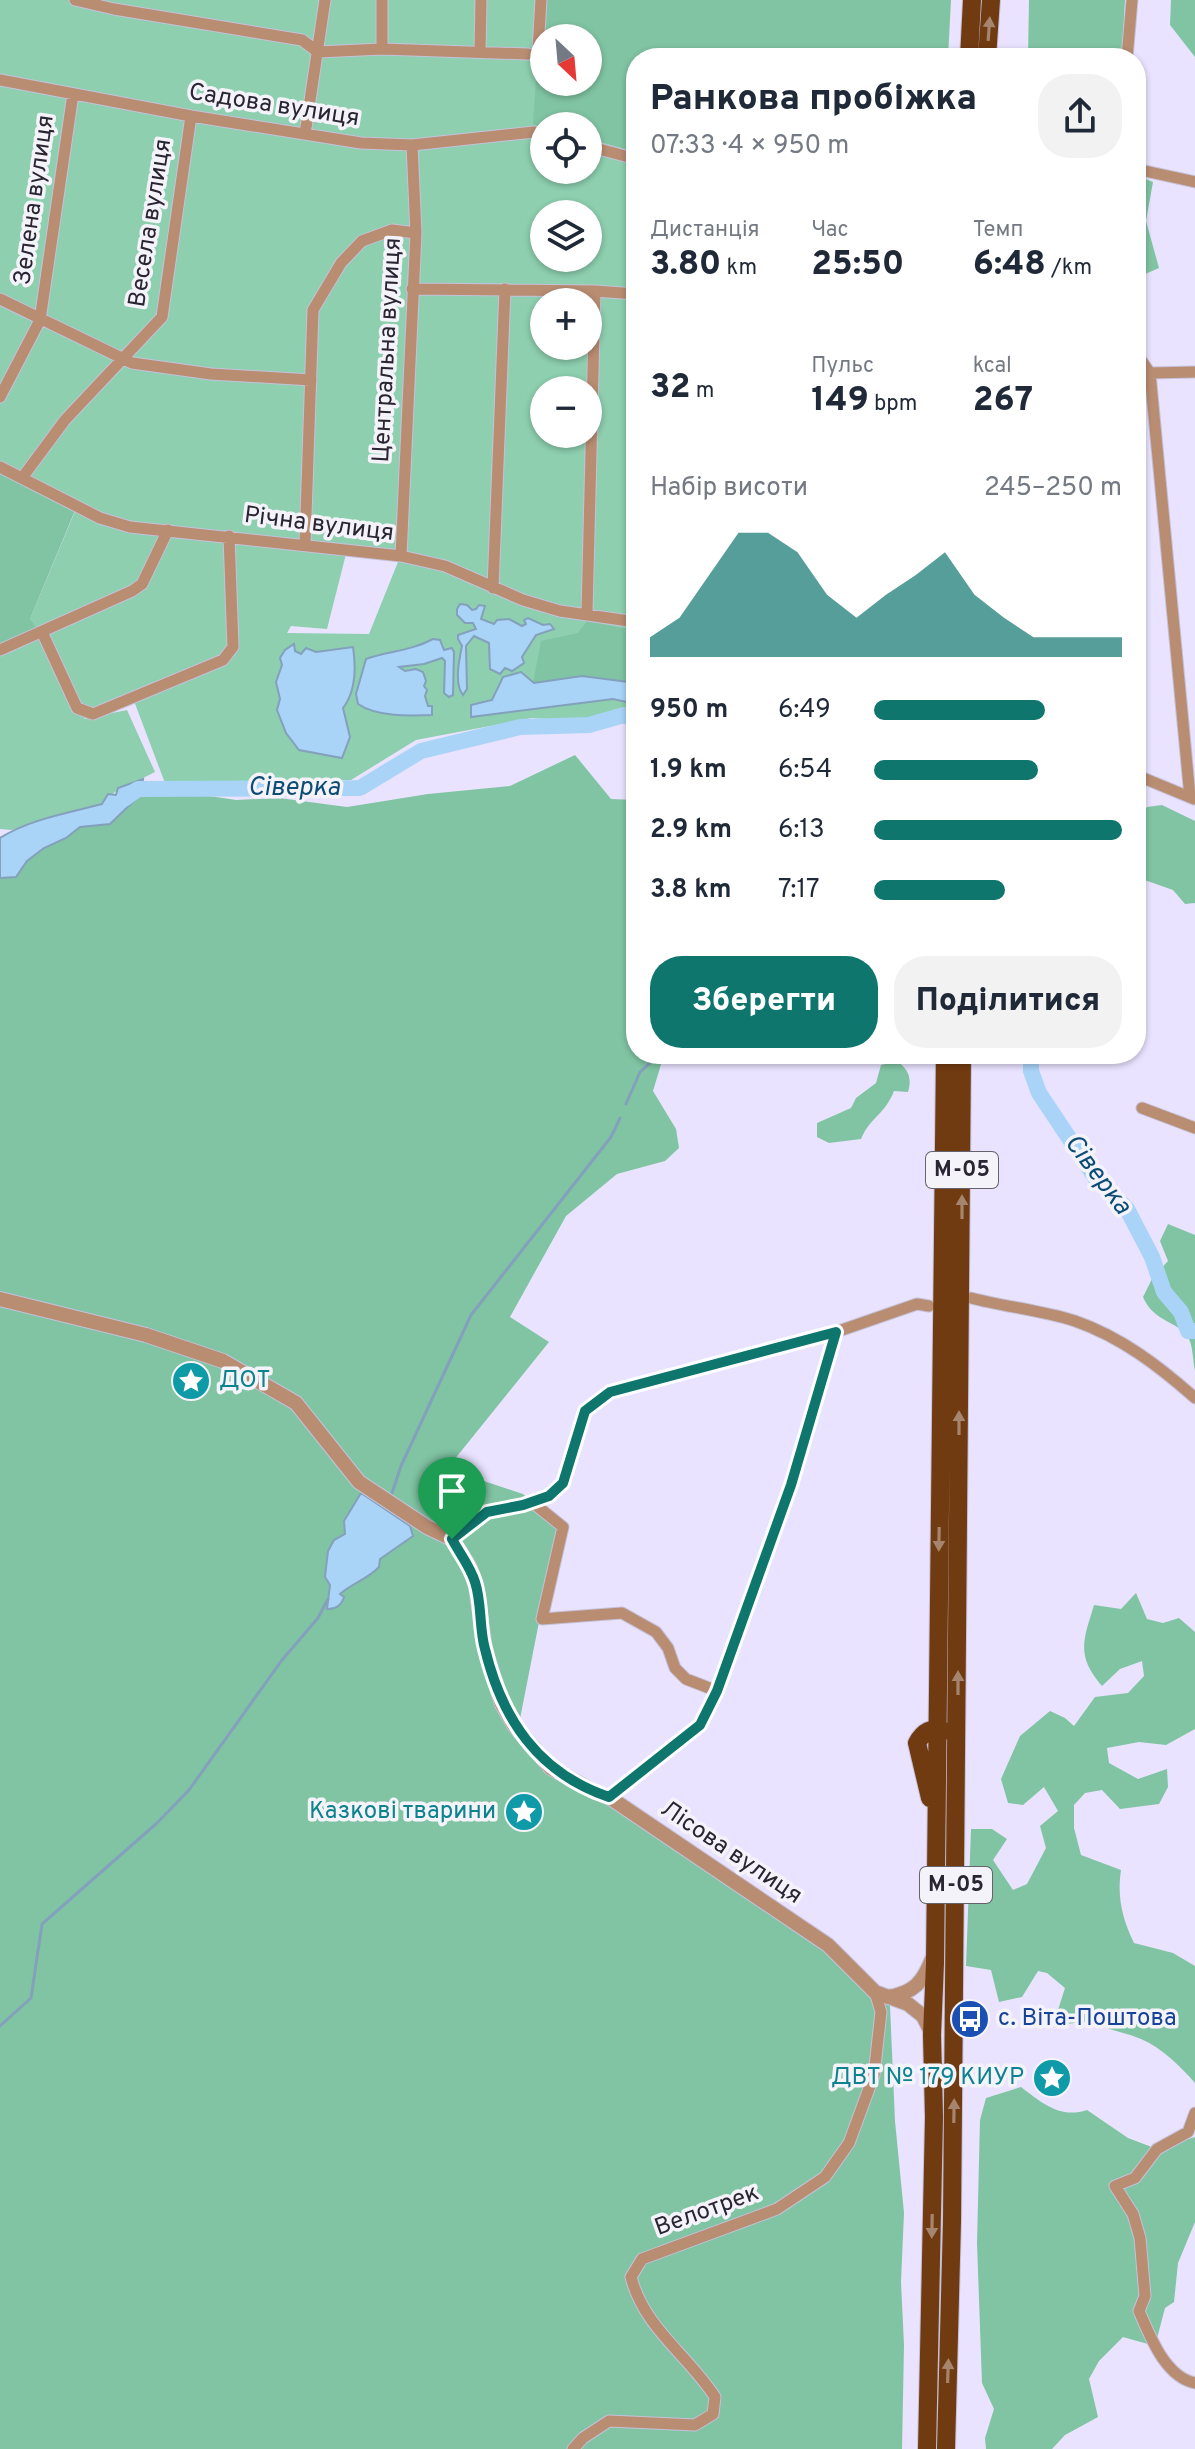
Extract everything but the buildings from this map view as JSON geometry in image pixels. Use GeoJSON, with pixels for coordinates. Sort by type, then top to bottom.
{"type":"FeatureCollection","features":[{"type":"Feature","properties":{"kind":"highway"},"geometry":{"type":"LineString","coordinates":[[970,48],[972,0]]}},
{"type":"Feature","properties":{"kind":"highway"},"geometry":{"type":"LineString","coordinates":[[988,48],[991,0]]}},
{"type":"Feature","properties":{"kind":"highway","name":"М-05"},"geometry":{"type":"LineString","coordinates":[[946,1064],[958,1289]]}},
{"type":"Feature","properties":{"kind":"highway","name":"М-05"},"geometry":{"type":"LineString","coordinates":[[927,2449],[936,1821],[917,1743],[928,1731],[937,1728],[951,1320],[958,1289],[962,1064]]}},
{"type":"Feature","properties":{"kind":"highway","name":"М-05"},"geometry":{"type":"LineString","coordinates":[[946,2449],[957,1807],[951,1320]]}},
{"type":"Feature","properties":{"kind":"highway"},"geometry":{"type":"LineString","coordinates":[[937,1728],[948,1735],[952,1745],[957,1807]]}},
{"type":"Feature","properties":{"kind":"street"},"geometry":{"type":"LineString","coordinates":[[75,0],[302,40],[318,52],[382,49],[533,52],[541,0]]}},
{"type":"Feature","properties":{"kind":"street"},"geometry":{"type":"LineString","coordinates":[[305,134],[325,0]]}},
{"type":"Feature","properties":{"kind":"street"},"geometry":{"type":"LineString","coordinates":[[382,0],[382,49]]}},
{"type":"Feature","properties":{"kind":"street"},"geometry":{"type":"LineString","coordinates":[[480,52],[481,0]]}},
{"type":"Feature","properties":{"kind":"street"},"geometry":{"type":"LineString","coordinates":[[1128,48],[1132,0]]}},
{"type":"Feature","properties":{"kind":"street","name":"Садова вулиця"},"geometry":{"type":"LineString","coordinates":[[0,80],[191,116],[361,143],[412,145],[530,132]]}},
{"type":"Feature","properties":{"kind":"street","name":"Зелена вулиця"},"geometry":{"type":"LineString","coordinates":[[0,397],[40,320],[73,94]]}},
{"type":"Feature","properties":{"kind":"street","name":"Весела вулиця"},"geometry":{"type":"LineString","coordinates":[[22,478],[65,420],[162,317],[191,116]]}},
{"type":"Feature","properties":{"kind":"street","name":"Центральна вулиця"},"geometry":{"type":"LineString","coordinates":[[401,556],[416,233],[412,145]]}},
{"type":"Feature","properties":{"kind":"street"},"geometry":{"type":"LineString","coordinates":[[602,150],[626,156]]}},
{"type":"Feature","properties":{"kind":"street"},"geometry":{"type":"LineString","coordinates":[[1146,171],[1195,182]]}},
{"type":"Feature","properties":{"kind":"street"},"geometry":{"type":"LineString","coordinates":[[305,545],[313,310],[341,263],[362,241],[392,230],[416,233]]}},
{"type":"Feature","properties":{"kind":"street"},"geometry":{"type":"LineString","coordinates":[[412,289],[530,290]]}},
{"type":"Feature","properties":{"kind":"street"},"geometry":{"type":"LineString","coordinates":[[493,588],[505,289]]}},
{"type":"Feature","properties":{"kind":"street"},"geometry":{"type":"LineString","coordinates":[[602,292],[626,293]]}},
{"type":"Feature","properties":{"kind":"street"},"geometry":{"type":"LineString","coordinates":[[0,299],[132,363],[211,374],[311,380]]}},
{"type":"Feature","properties":{"kind":"street"},"geometry":{"type":"LineString","coordinates":[[587,613],[593,360]]}},
{"type":"Feature","properties":{"kind":"street"},"geometry":{"type":"LineString","coordinates":[[1146,367],[1150,373],[1193,798],[1146,779]]}},
{"type":"Feature","properties":{"kind":"street"},"geometry":{"type":"LineString","coordinates":[[1150,373],[1195,372]]}},
{"type":"Feature","properties":{"kind":"street","name":"Річна вулиця"},"geometry":{"type":"LineString","coordinates":[[0,467],[100,518],[130,527],[401,556],[445,566],[493,588],[560,611],[626,620]]}},
{"type":"Feature","properties":{"kind":"street"},"geometry":{"type":"LineString","coordinates":[[0,650],[142,584],[168,530]]}},
{"type":"Feature","properties":{"kind":"street"},"geometry":{"type":"LineString","coordinates":[[42,632],[77,708],[93,714],[223,660],[233,647],[229,536]]}},
{"type":"Feature","properties":{"kind":"street"},"geometry":{"type":"LineString","coordinates":[[1142,1108],[1195,1128]]}},
{"type":"Feature","properties":{"kind":"street"},"geometry":{"type":"LineString","coordinates":[[958,1289],[1076,1322],[1117,1340],[1159,1366],[1195,1398]]}},
{"type":"Feature","properties":{"kind":"street"},"geometry":{"type":"LineString","coordinates":[[0,1299],[146,1335],[223,1361],[296,1403],[359,1482],[427,1527],[452,1539],[487,1512],[549,1496],[563,1483],[585,1411],[610,1392],[836,1332],[917,1304],[929,1306]]}},
{"type":"Feature","properties":{"kind":"street"},"geometry":{"type":"LineString","coordinates":[[609,1797],[700,1725],[717,1691],[791,1485],[836,1332]]}},
{"type":"Feature","properties":{"kind":"street"},"geometry":{"type":"LineString","coordinates":[[532,1502],[563,1527],[542,1619],[622,1613],[656,1632],[668,1648],[675,1668],[686,1679],[717,1691]]}},
{"type":"Feature","properties":{"kind":"street","name":"Лісова вулиця"},"geometry":{"type":"LineString","coordinates":[[452,1539],[469,1566],[476,1586],[485,1649],[502,1704],[514,1725],[551,1768],[609,1797],[828,1945],[881,1994],[908,2004],[923,2016],[932,2035]]}},
{"type":"Feature","properties":{"kind":"street"},"geometry":{"type":"LineString","coordinates":[[881,1994],[906,1994],[917,1987],[936,1947]]}},
{"type":"Feature","properties":{"kind":"street","name":"Велотрек"},"geometry":{"type":"LineString","coordinates":[[573,2449],[583,2438],[609,2421],[695,2425],[713,2414],[715,2397],[702,2376],[672,2348],[652,2321],[636,2297],[631,2277],[642,2259],[777,2209],[825,2177],[849,2143],[874,2075],[881,1994]]}},
{"type":"Feature","properties":{"kind":"street"},"geometry":{"type":"LineString","coordinates":[[1195,2113],[1188,2132],[1157,2149],[1135,2178],[1115,2186],[1133,2214],[1140,2238],[1145,2296],[1139,2311],[1155,2346],[1171,2368],[1185,2381],[1195,2383]]}},
{"type":"Feature","properties":{"kind":"green space"},"geometry":{"type":"Polygon","coordinates":[[[0,0],[541,0],[540,24],[530,24],[530,96],[536,96],[535,112],[530,112],[530,184],[602,184],[602,143],[626,149],[626,708],[575,721],[532,718],[416,740],[351,780],[165,783],[131,693],[83,719],[127,710],[155,772],[115,792],[102,804],[12,830],[0,829],[0,649],[30,619],[76,509],[0,467],[0,0]],[[347,550],[327,629],[291,626],[287,633],[369,634],[400,557],[347,550]]]}},
{"type":"Feature","properties":{"kind":"green space"},"geometry":{"type":"Polygon","coordinates":[[[541,0],[951,0],[949,48],[626,48],[626,149],[602,143],[602,112],[534,112],[535,96],[602,96],[602,24],[539,24],[541,0]]]}},
{"type":"Feature","properties":{"kind":"green space"},"geometry":{"type":"Polygon","coordinates":[[[1029,0],[1125,0],[1123,48],[1028,48],[1029,0]]]}},
{"type":"Feature","properties":{"kind":"green space"},"geometry":{"type":"Polygon","coordinates":[[[1171,0],[1195,0],[1195,57],[1170,25],[1171,0]]]}},
{"type":"Feature","properties":{"kind":"green space"},"geometry":{"type":"Polygon","coordinates":[[[1146,179],[1153,182],[1146,221],[1146,179]]]}},
{"type":"Feature","properties":{"kind":"green space"},"geometry":{"type":"Polygon","coordinates":[[[1146,221],[1159,268],[1146,274],[1146,221]]]}},
{"type":"Feature","properties":{"kind":"green space"},"geometry":{"type":"Polygon","coordinates":[[[0,467],[76,508],[30,619],[37,629],[0,649],[0,467]]]}},
{"type":"Feature","properties":{"kind":"green space"},"geometry":{"type":"Polygon","coordinates":[[[587,621],[626,629],[626,682],[582,676],[533,683],[541,641],[578,633],[587,621]]]}},
{"type":"Feature","properties":{"kind":"green space"},"geometry":{"type":"Polygon","coordinates":[[[575,755],[611,799],[626,800],[626,1064],[661,1064],[653,1091],[676,1129],[679,1148],[665,1161],[617,1174],[566,1216],[510,1317],[549,1342],[433,1486],[449,1493],[478,1479],[523,1494],[558,1525],[519,1724],[527,1744],[823,1949],[863,1990],[890,2006],[895,2121],[904,2213],[901,2282],[904,2345],[902,2449],[0,2449],[0,853],[90,815],[136,785],[236,800],[279,798],[347,807],[428,794],[510,786],[575,755]]]}},
{"type":"Feature","properties":{"kind":"green space"},"geometry":{"type":"Polygon","coordinates":[[[1162,805],[1195,821],[1195,903],[1185,904],[1173,890],[1146,881],[1147,807],[1162,805]]]}},
{"type":"Feature","properties":{"kind":"green space"},"geometry":{"type":"Polygon","coordinates":[[[900,1064],[904,1068],[910,1083],[908,1092],[894,1091],[861,1139],[829,1143],[817,1137],[817,1123],[851,1108],[856,1098],[876,1083],[881,1065],[900,1064]]]}},
{"type":"Feature","properties":{"kind":"green space"},"geometry":{"type":"Polygon","coordinates":[[[1168,1224],[1195,1235],[1195,1371],[1189,1339],[1179,1328],[1153,1312],[1143,1297],[1153,1277],[1168,1261],[1160,1241],[1168,1224]]]}},
{"type":"Feature","properties":{"kind":"green space"},"geometry":{"type":"Polygon","coordinates":[[[1136,1593],[1147,1619],[1163,1623],[1179,1618],[1195,1632],[1195,1729],[1166,1745],[1139,1742],[1107,1748],[1109,1763],[1138,1779],[1167,1769],[1168,1787],[1159,1804],[1120,1809],[1102,1790],[1085,1793],[1074,1805],[1074,1828],[1081,1855],[1121,1870],[1122,1907],[1134,1943],[1173,1953],[1195,1966],[1195,2083],[1170,2058],[1141,2039],[1093,2021],[1065,2024],[1057,2013],[1065,1988],[1047,1973],[1038,1971],[1022,1997],[999,2002],[991,1970],[966,1966],[971,1829],[992,1829],[1007,1839],[993,1860],[1013,1890],[1027,1884],[1046,1848],[1040,1826],[1058,1811],[1044,1787],[1023,1805],[1008,1803],[1001,1779],[1020,1736],[1050,1711],[1074,1726],[1095,1697],[1128,1693],[1144,1676],[1142,1661],[1120,1669],[1102,1686],[1088,1666],[1084,1648],[1094,1605],[1121,1609],[1136,1593]]]}},
{"type":"Feature","properties":{"kind":"green space"},"geometry":{"type":"Polygon","coordinates":[[[1021,2087],[1044,2104],[1060,2111],[1087,2110],[1128,2138],[1157,2149],[1195,2137],[1195,2222],[1178,2263],[1174,2302],[1165,2308],[1155,2346],[1123,2337],[1099,2361],[1089,2379],[1098,2417],[1065,2435],[1052,2449],[986,2449],[985,2438],[994,2409],[982,2383],[977,2243],[980,2120],[986,2098],[1021,2087]]]}},
{"type":"Feature","properties":{"kind":"water"},"geometry":{"type":"Polygon","coordinates":[[[460,604],[472,610],[479,605],[485,606],[481,619],[494,624],[497,620],[509,619],[522,626],[528,618],[543,625],[550,624],[554,629],[536,635],[522,657],[524,663],[512,671],[505,668],[500,674],[490,669],[489,643],[474,636],[466,646],[467,689],[463,695],[458,678],[462,646],[458,635],[476,629],[473,623],[465,623],[457,615],[460,604]]]}},
{"type":"Feature","properties":{"kind":"water"},"geometry":{"type":"Polygon","coordinates":[[[433,639],[440,640],[444,650],[452,648],[454,652],[453,695],[449,697],[444,693],[445,661],[442,658],[399,667],[405,671],[416,669],[423,672],[427,690],[425,696],[428,706],[432,706],[432,715],[384,713],[358,704],[356,694],[366,659],[433,639]]]}},
{"type":"Feature","properties":{"kind":"water"},"geometry":{"type":"Polygon","coordinates":[[[294,644],[295,651],[301,654],[306,648],[316,652],[353,647],[354,679],[343,708],[350,737],[342,758],[299,750],[286,733],[277,710],[280,699],[276,682],[282,665],[280,658],[294,644]]]}},
{"type":"Feature","properties":{"kind":"water"},"geometry":{"type":"Polygon","coordinates":[[[521,672],[534,683],[582,676],[626,682],[626,702],[613,699],[471,717],[471,705],[492,700],[503,677],[521,672]]]}},
{"type":"Feature","properties":{"kind":"water"},"geometry":{"type":"Polygon","coordinates":[[[143,779],[141,794],[110,824],[80,827],[27,861],[16,877],[0,878],[0,838],[36,821],[102,804],[108,794],[116,795],[118,788],[143,779]]]}},
{"type":"Feature","properties":{"kind":"water"},"geometry":{"type":"Polygon","coordinates":[[[361,1493],[410,1526],[413,1536],[380,1559],[375,1571],[340,1594],[344,1597],[340,1605],[327,1609],[330,1585],[325,1577],[328,1551],[334,1540],[345,1534],[344,1521],[361,1493]]]}},
{"type":"Feature","properties":{"kind":"waterway","name":"Сіверка"},"geometry":{"type":"LineString","coordinates":[[124,799],[138,789],[360,788],[421,751],[520,727],[589,725],[626,716]]}},
{"type":"Feature","properties":{"kind":"waterway"},"geometry":{"type":"LineString","coordinates":[[626,1104],[640,1072],[649,1064]]}},
{"type":"Feature","properties":{"kind":"waterway","name":"Сіверка"},"geometry":{"type":"LineString","coordinates":[[1031,1064],[1039,1093],[1095,1177],[1127,1209],[1152,1257],[1164,1292],[1181,1312],[1188,1331],[1195,1331]]}},
{"type":"Feature","properties":{"kind":"waterway"},"geometry":{"type":"LineString","coordinates":[[392,1493],[401,1466],[471,1315],[611,1137],[620,1118]]}},
{"type":"Feature","properties":{"kind":"waterway"},"geometry":{"type":"LineString","coordinates":[[0,2026],[31,1998],[42,1924],[157,1823],[189,1790],[282,1660],[318,1618],[328,1599]]}},
{"type":"Feature","properties":{"kind":"place","name":"ДОТ"},"geometry":{"type":"Point","coordinates":[191,1381]}},
{"type":"Feature","properties":{"kind":"place","name":"Казкові тварини"},"geometry":{"type":"Point","coordinates":[524,1812]}},
{"type":"Feature","properties":{"kind":"place","name":"с. Віта-Поштова"},"geometry":{"type":"Point","coordinates":[970,2019]}},
{"type":"Feature","properties":{"kind":"place","name":"ДВТ № 179 КИУР"},"geometry":{"type":"Point","coordinates":[1052,2078]}},
{"type":"Feature","properties":{"kind":"route"},"geometry":{"type":"LineString","coordinates":[[836,1332],[791,1485],[717,1691],[700,1725],[609,1797],[551,1768],[514,1725],[502,1704],[485,1649],[476,1586],[469,1566],[452,1539],[487,1512],[549,1496],[563,1483],[585,1411],[610,1392],[836,1332]]}}]}
